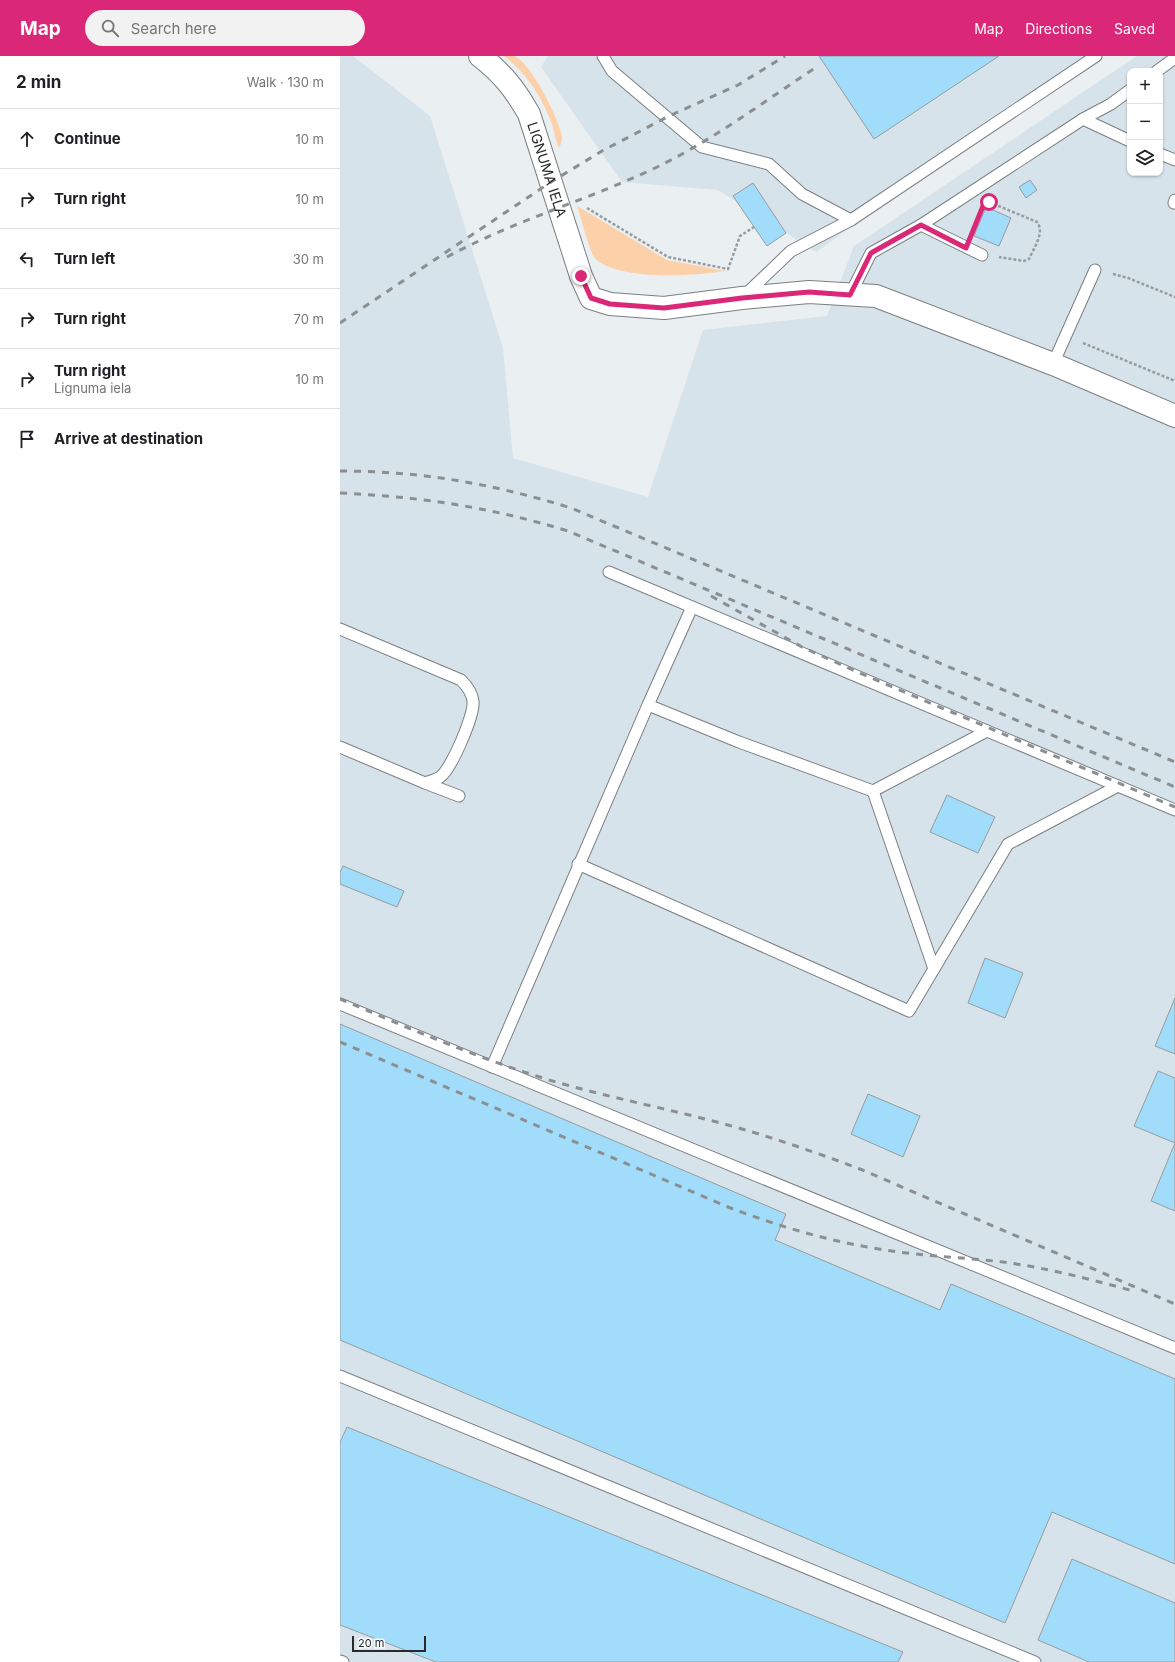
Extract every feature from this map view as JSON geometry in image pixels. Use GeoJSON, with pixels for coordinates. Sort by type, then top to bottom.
{"type":"FeatureCollection","features":[{"type":"Feature","properties":{"kind":"street","name":"LIGNUMA IELA"},"geometry":{"type":"LineString","coordinates":[[480,56],[498,70],[517,93],[529,114],[581,276],[591,298],[610,304],[664,308],[742,298]]}},
{"type":"Feature","properties":{"kind":"street"},"geometry":{"type":"LineString","coordinates":[[742,298],[809,292],[876,296],[1053,364],[1175,416]]}},
{"type":"Feature","properties":{"kind":"lane"},"geometry":{"type":"LineString","coordinates":[[603,56],[612,71],[702,147],[769,164],[802,194],[851,220]]}},
{"type":"Feature","properties":{"kind":"lane"},"geometry":{"type":"LineString","coordinates":[[742,298],[791,251],[851,220],[1096,56]]}},
{"type":"Feature","properties":{"kind":"lane"},"geometry":{"type":"LineString","coordinates":[[1161,68],[1175,58]]}},
{"type":"Feature","properties":{"kind":"lane"},"geometry":{"type":"LineString","coordinates":[[850,295],[871,253],[921,225],[1082,119],[1111,104],[1127,92]]}},
{"type":"Feature","properties":{"kind":"lane"},"geometry":{"type":"LineString","coordinates":[[1082,119],[1127,139]]}},
{"type":"Feature","properties":{"kind":"lane"},"geometry":{"type":"LineString","coordinates":[[1163,155],[1175,160]]}},
{"type":"Feature","properties":{"kind":"lane"},"geometry":{"type":"LineString","coordinates":[[921,225],[966,248],[982,254]]}},
{"type":"Feature","properties":{"kind":"lane"},"geometry":{"type":"LineString","coordinates":[[1053,364],[1095,270]]}},
{"type":"Feature","properties":{"kind":"lane"},"geometry":{"type":"LineString","coordinates":[[609,572],[1175,810]]}},
{"type":"Feature","properties":{"kind":"lane"},"geometry":{"type":"LineString","coordinates":[[492,1067],[578,864],[692,607]]}},
{"type":"Feature","properties":{"kind":"lane"},"geometry":{"type":"LineString","coordinates":[[340,629],[461,680],[469,688],[473,701],[473,712],[449,767],[440,777],[425,783]]}},
{"type":"Feature","properties":{"kind":"lane"},"geometry":{"type":"LineString","coordinates":[[648,705],[739,742],[873,791],[987,731]]}},
{"type":"Feature","properties":{"kind":"lane"},"geometry":{"type":"LineString","coordinates":[[340,747],[459,796]]}},
{"type":"Feature","properties":{"kind":"lane"},"geometry":{"type":"LineString","coordinates":[[578,864],[909,1011],[1008,844],[1118,786]]}},
{"type":"Feature","properties":{"kind":"lane"},"geometry":{"type":"LineString","coordinates":[[873,791],[934,969]]}},
{"type":"Feature","properties":{"kind":"lane"},"geometry":{"type":"LineString","coordinates":[[340,1004],[1175,1348]]}},
{"type":"Feature","properties":{"kind":"lane"},"geometry":{"type":"LineString","coordinates":[[340,1376],[1035,1662]]}},
{"type":"Feature","properties":{"kind":"path"},"geometry":{"type":"LineString","coordinates":[[966,248],[983,206],[989,202],[1037,222],[1040,226],[1040,232],[1029,259],[1024,261],[982,254]]}},
{"type":"Feature","properties":{"kind":"path"},"geometry":{"type":"LineString","coordinates":[[587,208],[668,257],[728,268],[740,236],[754,227]]}},
{"type":"Feature","properties":{"kind":"path"},"geometry":{"type":"LineString","coordinates":[[1095,270],[1128,278],[1175,297]]}},
{"type":"Feature","properties":{"kind":"path"},"geometry":{"type":"LineString","coordinates":[[1066,336],[1175,380]]}},
{"type":"Feature","properties":{"kind":"shaded area"},"geometry":{"type":"Polygon","coordinates":[[[340,56],[353,56],[430,116],[503,348],[513,458],[648,497],[703,330],[827,316],[854,246],[1137,56],[1175,56],[1175,1662],[340,1662],[340,56]]]}},
{"type":"Feature","properties":{"kind":"shaded area"},"geometry":{"type":"Polygon","coordinates":[[[504,56],[514,56],[521,60],[536,79],[550,105],[560,129],[562,138],[559,148],[552,124],[544,105],[527,78],[504,56]]]}},
{"type":"Feature","properties":{"kind":"shaded area"},"geometry":{"type":"Polygon","coordinates":[[[548,56],[1092,56],[816,252],[718,190],[622,182],[541,67],[548,56]]]}},
{"type":"Feature","properties":{"kind":"shaded area"},"geometry":{"type":"Polygon","coordinates":[[[577,206],[667,260],[725,271],[695,274],[657,275],[638,274],[605,265],[595,258],[593,254],[577,206]]]}},
{"type":"Feature","properties":{"kind":"building"},"geometry":{"type":"Polygon","coordinates":[[[819,56],[999,56],[874,139],[819,56]]]}},
{"type":"Feature","properties":{"kind":"building"},"geometry":{"type":"Polygon","coordinates":[[[1030,180],[1037,190],[1026,198],[1019,187],[1030,180]]]}},
{"type":"Feature","properties":{"kind":"building"},"geometry":{"type":"Polygon","coordinates":[[[753,183],[786,233],[767,246],[733,196],[753,183]]]}},
{"type":"Feature","properties":{"kind":"building"},"geometry":{"type":"Polygon","coordinates":[[[986,207],[1011,218],[999,246],[974,236],[986,207]]]}},
{"type":"Feature","properties":{"kind":"building"},"geometry":{"type":"Polygon","coordinates":[[[947,795],[995,817],[978,853],[930,832],[947,795]]]}},
{"type":"Feature","properties":{"kind":"building"},"geometry":{"type":"Polygon","coordinates":[[[343,866],[404,891],[397,907],[340,884],[340,872],[343,866]]]}},
{"type":"Feature","properties":{"kind":"building"},"geometry":{"type":"Polygon","coordinates":[[[985,958],[1023,973],[1005,1018],[968,1003],[985,958]]]}},
{"type":"Feature","properties":{"kind":"building"},"geometry":{"type":"Polygon","coordinates":[[[1175,998],[1175,1054],[1155,1046],[1175,998]]]}},
{"type":"Feature","properties":{"kind":"building"},"geometry":{"type":"Polygon","coordinates":[[[340,1024],[786,1214],[775,1240],[940,1310],[951,1284],[1175,1379],[1175,1564],[1052,1512],[1005,1623],[340,1340],[340,1024]]]}},
{"type":"Feature","properties":{"kind":"building"},"geometry":{"type":"Polygon","coordinates":[[[1158,1071],[1175,1078],[1175,1143],[1134,1126],[1158,1071]]]}},
{"type":"Feature","properties":{"kind":"building"},"geometry":{"type":"Polygon","coordinates":[[[868,1094],[920,1116],[903,1157],[851,1134],[868,1094]]]}},
{"type":"Feature","properties":{"kind":"building"},"geometry":{"type":"Polygon","coordinates":[[[1175,1143],[1175,1211],[1151,1201],[1175,1143]]]}},
{"type":"Feature","properties":{"kind":"building"},"geometry":{"type":"Polygon","coordinates":[[[347,1427],[903,1652],[898,1662],[436,1662],[340,1625],[340,1442],[347,1427]]]}},
{"type":"Feature","properties":{"kind":"building"},"geometry":{"type":"Polygon","coordinates":[[[1072,1559],[1175,1603],[1175,1662],[1089,1662],[1038,1640],[1072,1559]]]}},
{"type":"Feature","properties":{"kind":"railway"},"geometry":{"type":"LineString","coordinates":[[340,323],[551,182],[602,151],[667,117],[738,85],[785,56]]}},
{"type":"Feature","properties":{"kind":"railway"},"geometry":{"type":"LineString","coordinates":[[447,257],[497,233],[653,169],[695,147],[736,122],[815,68]]}},
{"type":"Feature","properties":{"kind":"railway"},"geometry":{"type":"LineString","coordinates":[[340,471],[399,473],[457,480],[514,492],[571,508],[1175,762]]}},
{"type":"Feature","properties":{"kind":"railway"},"geometry":{"type":"LineString","coordinates":[[340,493],[399,497],[456,504],[483,509],[568,531],[1175,787]]}},
{"type":"Feature","properties":{"kind":"railway"},"geometry":{"type":"LineString","coordinates":[[711,596],[802,647],[1175,807]]}},
{"type":"Feature","properties":{"kind":"railway"},"geometry":{"type":"LineString","coordinates":[[340,999],[450,1045],[506,1066],[563,1084],[750,1131],[842,1162],[1175,1304]]}},
{"type":"Feature","properties":{"kind":"railway"},"geometry":{"type":"LineString","coordinates":[[340,1042],[733,1209],[785,1227],[837,1241],[889,1251],[1003,1262],[1036,1267],[1133,1291]]}},
{"type":"Feature","properties":{"kind":"route"},"geometry":{"type":"LineString","coordinates":[[581,276],[591,298],[610,304],[664,308],[742,298],[809,292],[850,295],[871,253],[921,225],[966,248],[983,206],[989,202]]}}]}
